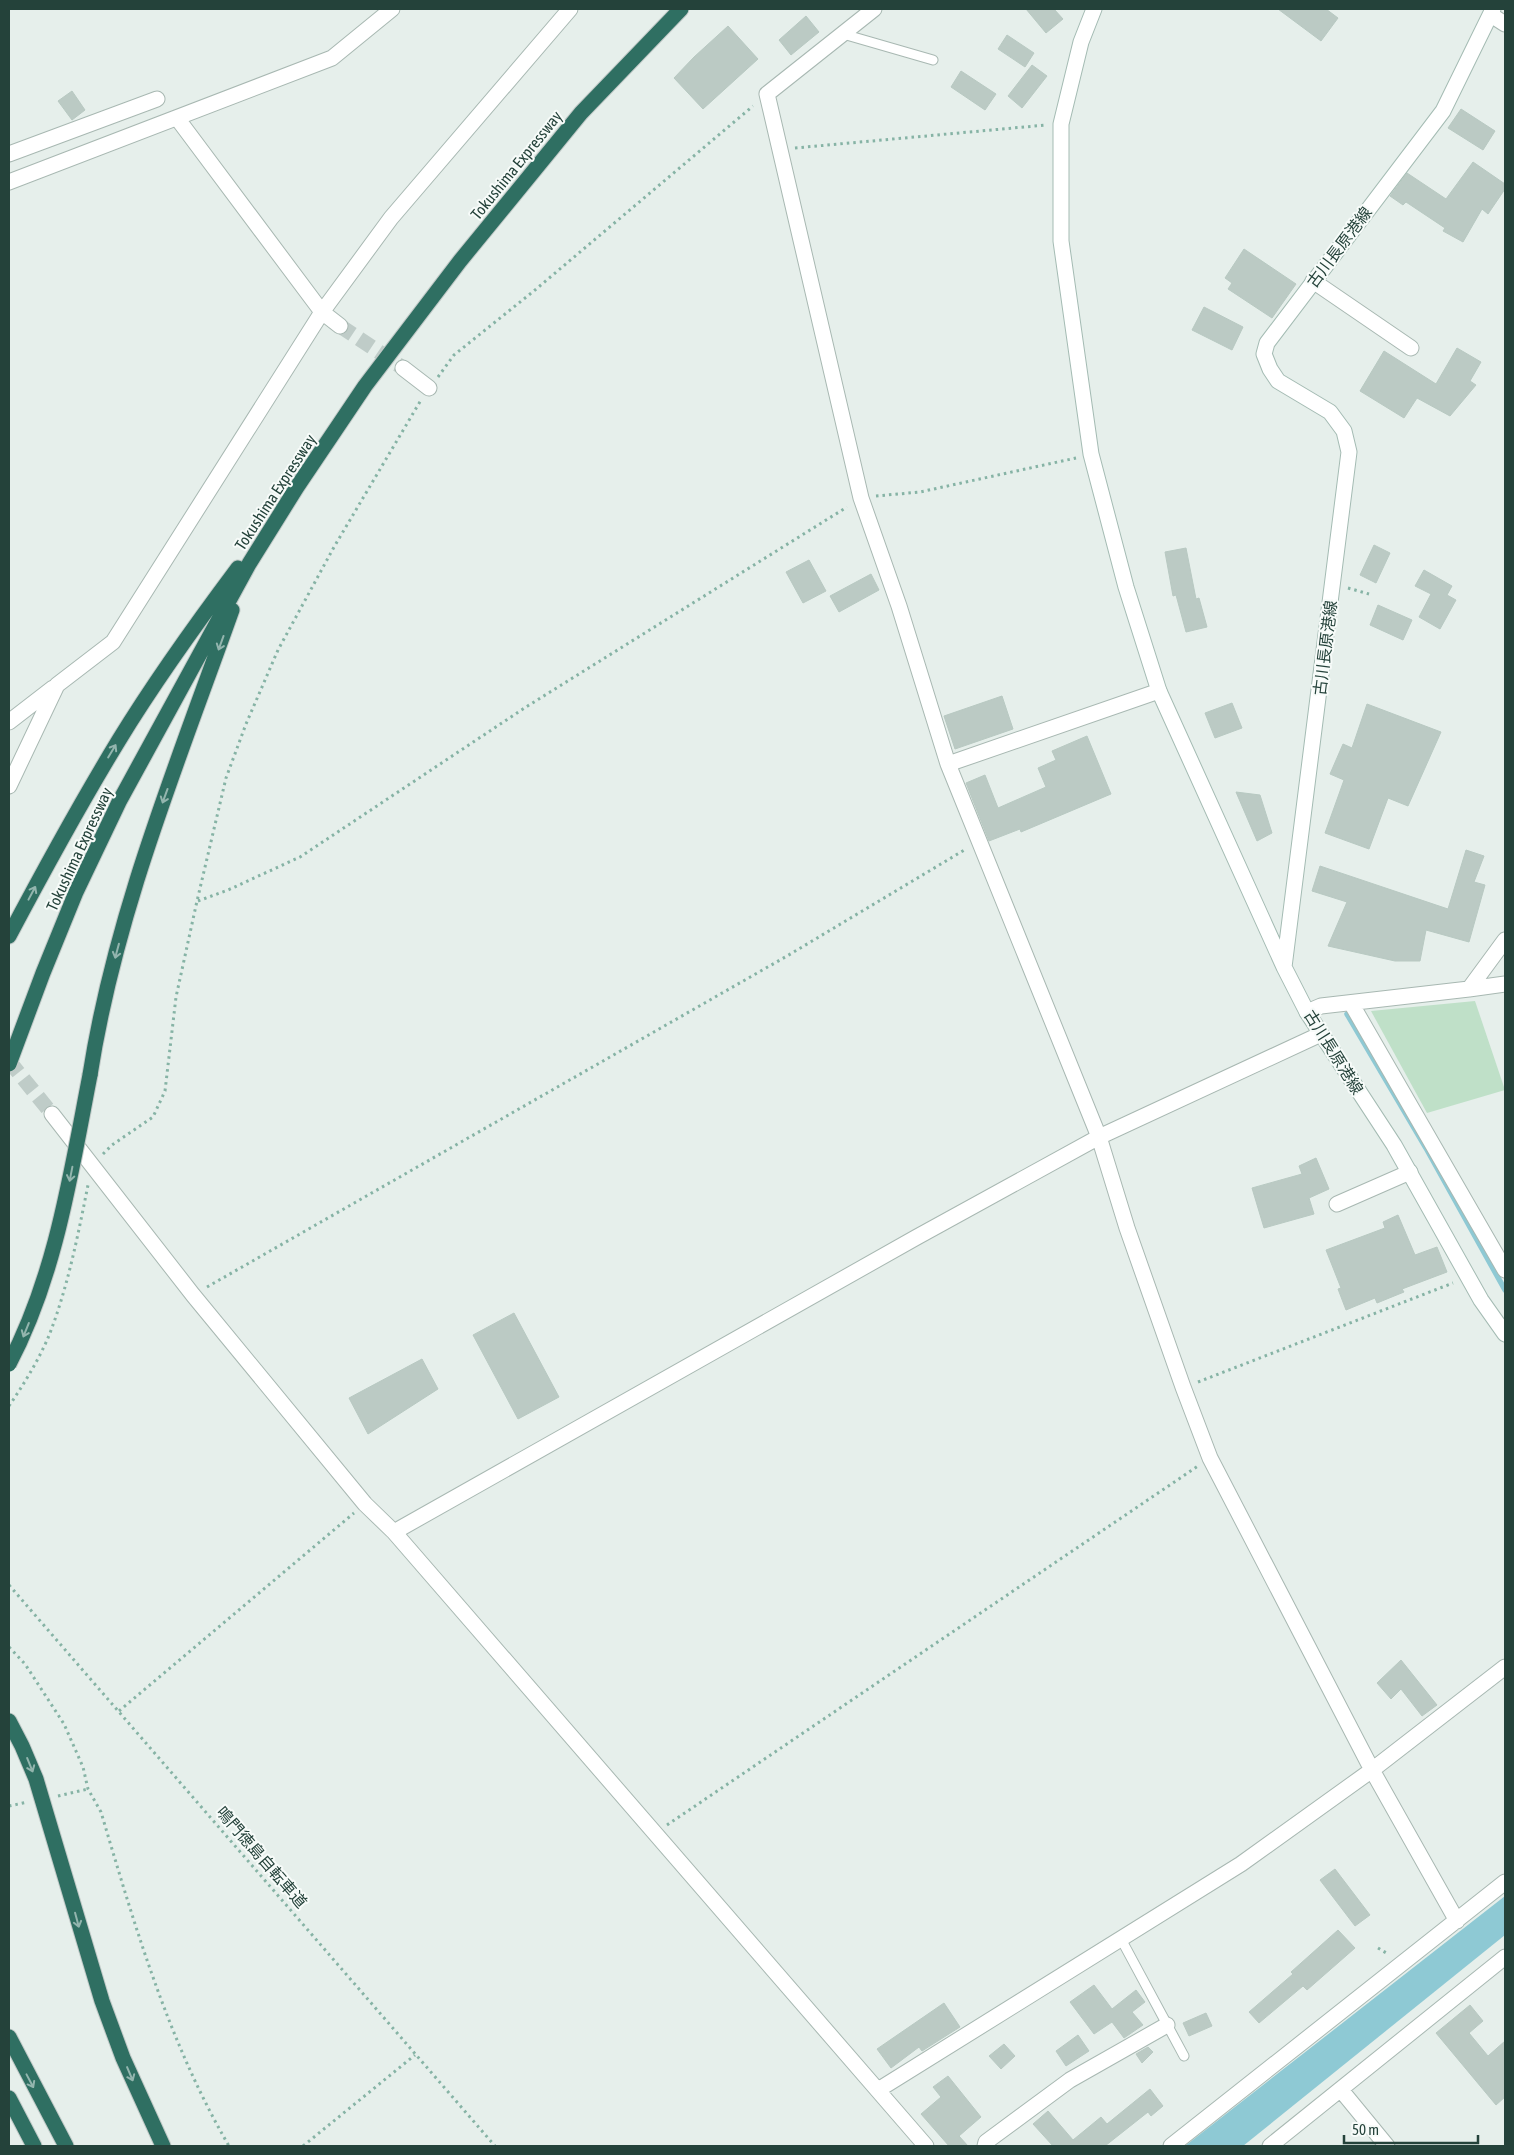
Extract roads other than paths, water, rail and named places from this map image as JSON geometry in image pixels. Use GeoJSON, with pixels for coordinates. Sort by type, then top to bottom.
{"type":"FeatureCollection","features":[{"type":"Feature","properties":{"kind":"highway","name":"Tokushima Expressway"},"geometry":{"type":"LineString","coordinates":[[9,1064],[76,892],[119,802],[249,564],[297,487],[365,386],[460,261],[581,113],[681,9]]}},
{"type":"Feature","properties":{"kind":"highway"},"geometry":{"type":"LineString","coordinates":[[9,936],[61,837],[119,739],[183,642],[297,487]]}},
{"type":"Feature","properties":{"kind":"highway"},"geometry":{"type":"LineString","coordinates":[[9,1364],[24,1334],[52,1251],[68,1190],[97,1034],[138,874],[249,564]]}},
{"type":"Feature","properties":{"kind":"highway"},"geometry":{"type":"LineString","coordinates":[[9,1721],[36,1778],[102,2001],[123,2058],[164,2146]]}},
{"type":"Feature","properties":{"kind":"highway"},"geometry":{"type":"LineString","coordinates":[[9,2037],[66,2146]]}},
{"type":"Feature","properties":{"kind":"highway"},"geometry":{"type":"LineString","coordinates":[[9,2098],[34,2146]]}},
{"type":"Feature","properties":{"kind":"street"},"geometry":{"type":"LineString","coordinates":[[9,182],[332,58],[392,9]]}},
{"type":"Feature","properties":{"kind":"street"},"geometry":{"type":"LineString","coordinates":[[9,722],[113,642],[322,312],[391,218],[570,9]]}},
{"type":"Feature","properties":{"kind":"street"},"geometry":{"type":"LineString","coordinates":[[874,9],[768,94],[861,498],[899,606],[948,764],[1099,1137],[1127,1228],[1183,1388],[1210,1458],[1372,1770],[1457,1921]]}},
{"type":"Feature","properties":{"kind":"street"},"geometry":{"type":"LineString","coordinates":[[1094,9],[1081,42],[1061,124],[1061,241],[1091,454],[1126,587],[1159,691],[1284,967]]}},
{"type":"Feature","properties":{"kind":"street"},"geometry":{"type":"LineString","coordinates":[[1492,12],[1505,24]]}},
{"type":"Feature","properties":{"kind":"street","name":"古川長原港線"},"geometry":{"type":"LineString","coordinates":[[1492,12],[1443,111],[1267,343],[1264,354],[1270,369],[1278,381],[1330,412],[1344,431],[1349,452],[1284,967],[1307,1012],[1410,1172],[1468,1277],[1505,1334]]}},
{"type":"Feature","properties":{"kind":"street"},"geometry":{"type":"LineString","coordinates":[[9,154],[157,99]]}},
{"type":"Feature","properties":{"kind":"street"},"geometry":{"type":"LineString","coordinates":[[177,118],[322,312],[340,326]]}},
{"type":"Feature","properties":{"kind":"street"},"geometry":{"type":"LineString","coordinates":[[50,138],[61,162]]}},
{"type":"Feature","properties":{"kind":"street"},"geometry":{"type":"LineString","coordinates":[[1313,281],[1411,348]]}},
{"type":"Feature","properties":{"kind":"street"},"geometry":{"type":"LineString","coordinates":[[402,368],[429,388]]}},
{"type":"Feature","properties":{"kind":"street"},"geometry":{"type":"LineString","coordinates":[[9,786],[57,685]]}},
{"type":"Feature","properties":{"kind":"street"},"geometry":{"type":"LineString","coordinates":[[948,764],[1159,691]]}},
{"type":"Feature","properties":{"kind":"street"},"geometry":{"type":"LineString","coordinates":[[1469,989],[1505,940]]}},
{"type":"Feature","properties":{"kind":"street"},"geometry":{"type":"LineString","coordinates":[[1307,1012],[1321,1006],[1505,984]]}},
{"type":"Feature","properties":{"kind":"street"},"geometry":{"type":"LineString","coordinates":[[1351,1003],[1505,1270]]}},
{"type":"Feature","properties":{"kind":"street"},"geometry":{"type":"LineString","coordinates":[[394,1532],[908,1242],[1099,1137],[1321,1034]]}},
{"type":"Feature","properties":{"kind":"street"},"geometry":{"type":"LineString","coordinates":[[52,1114],[194,1294],[365,1504],[394,1532],[656,1832],[926,2146]]}},
{"type":"Feature","properties":{"kind":"street"},"geometry":{"type":"LineString","coordinates":[[1337,1204],[1410,1172]]}},
{"type":"Feature","properties":{"kind":"street"},"geometry":{"type":"LineString","coordinates":[[878,2090],[1242,1864],[1372,1770],[1505,1667]]}},
{"type":"Feature","properties":{"kind":"street"},"geometry":{"type":"LineString","coordinates":[[1172,2146],[1505,1882]]}},
{"type":"Feature","properties":{"kind":"street"},"geometry":{"type":"LineString","coordinates":[[1270,2146],[1505,1957]]}},
{"type":"Feature","properties":{"kind":"street"},"geometry":{"type":"LineString","coordinates":[[985,2146],[986,2142],[1070,2080],[1167,2025]]}},
{"type":"Feature","properties":{"kind":"street"},"geometry":{"type":"LineString","coordinates":[[1341,2090],[1387,2146]]}},
{"type":"Feature","properties":{"kind":"lane"},"geometry":{"type":"LineString","coordinates":[[843,34],[933,60]]}},
{"type":"Feature","properties":{"kind":"lane"},"geometry":{"type":"LineString","coordinates":[[1121,1939],[1184,2056]]}},
{"type":"Feature","properties":{"kind":"water"},"geometry":{"type":"Polygon","coordinates":[[[1505,1896],[1505,1935],[1243,2146],[1185,2146],[1505,1896]]]}},
{"type":"Feature","properties":{"kind":"waterway"},"geometry":{"type":"LineString","coordinates":[[1347,1014],[1426,1148],[1505,1290]]}},
{"type":"Feature","properties":{"kind":"tunnel"},"geometry":{"type":"LineString","coordinates":[[340,326],[403,368]]}},
{"type":"Feature","properties":{"kind":"tunnel"},"geometry":{"type":"LineString","coordinates":[[9,1061],[52,1114]]}}]}
